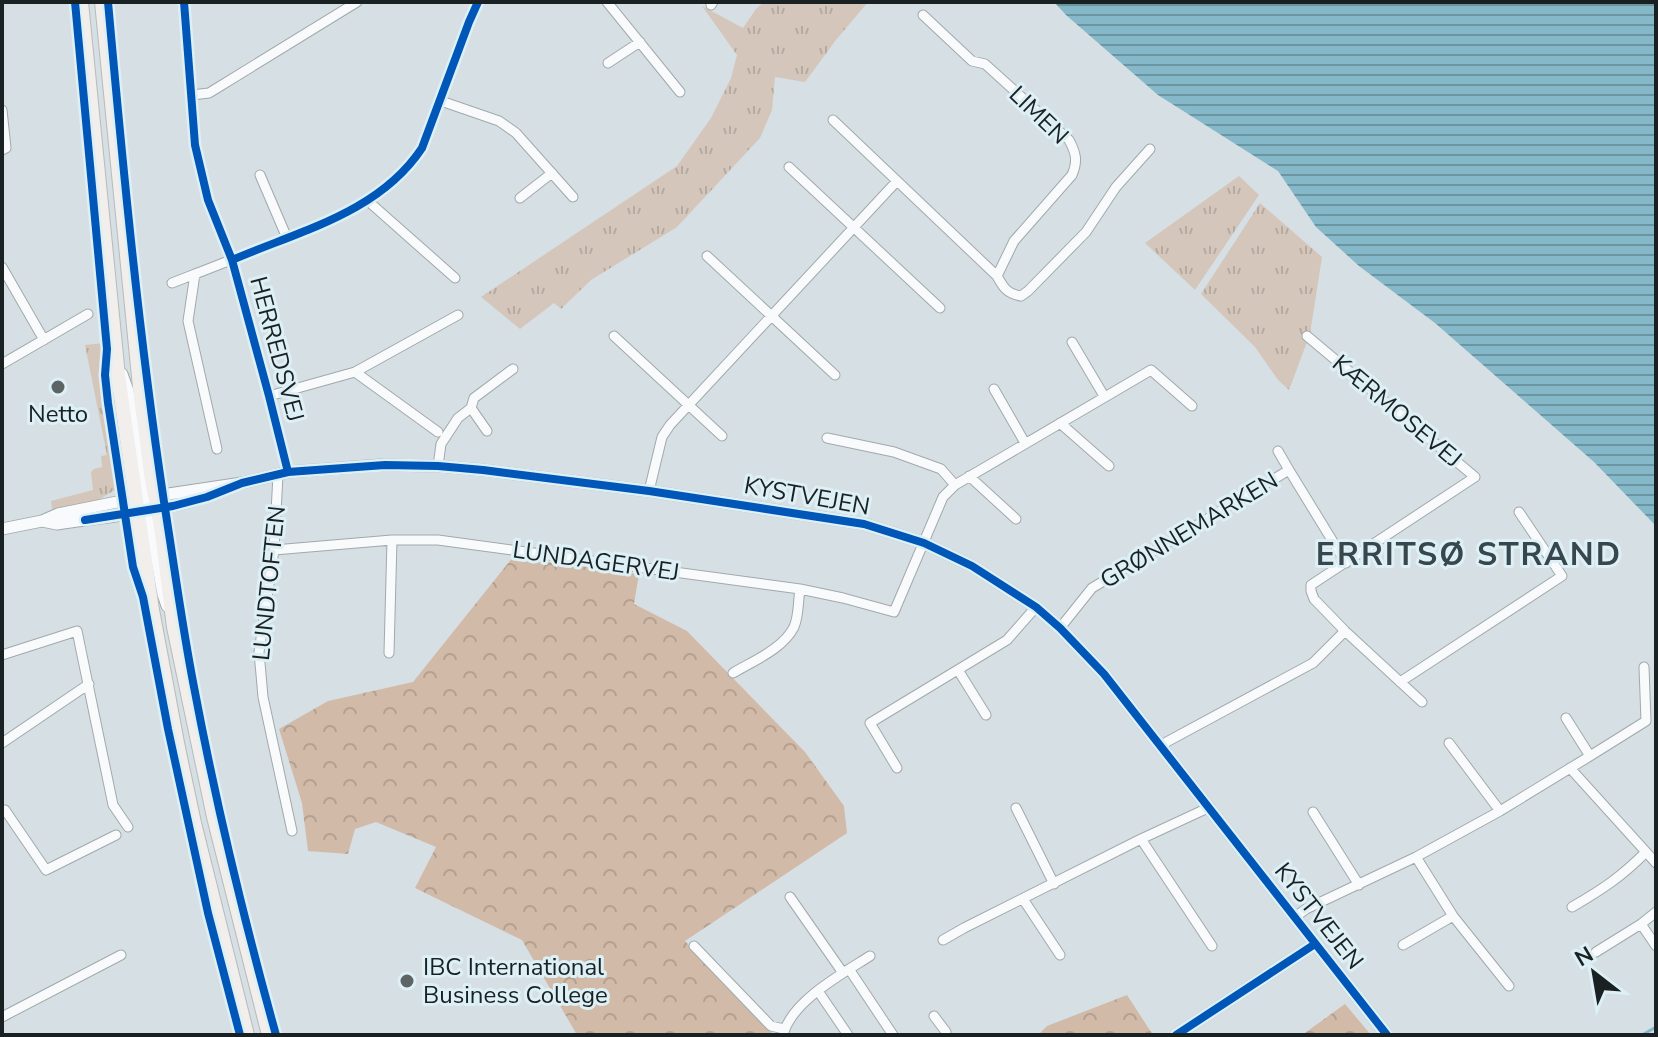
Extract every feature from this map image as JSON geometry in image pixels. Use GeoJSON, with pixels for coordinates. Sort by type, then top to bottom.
{"type":"FeatureCollection","features":[{"type":"Feature","properties":{"kind":"main road"},"geometry":{"type":"LineString","coordinates":[[81,2],[115,354],[214,817],[269,1035]]}},
{"type":"Feature","properties":{"kind":"main road"},"geometry":{"type":"LineString","coordinates":[[102,2],[130,296],[150,466],[146,504],[152,610],[194,823],[247,1035]]}},
{"type":"Feature","properties":{"kind":"street","name":"HERREDSVEJ"},"geometry":{"type":"LineString","coordinates":[[184,2],[199,169],[232,260],[269,396],[283,474]]}},
{"type":"Feature","properties":{"kind":"street"},"geometry":{"type":"LineString","coordinates":[[192,95],[209,93],[357,2]]}},
{"type":"Feature","properties":{"kind":"street"},"geometry":{"type":"LineString","coordinates":[[172,283],[342,215],[368,201],[410,166],[422,148],[478,2]]}},
{"type":"Feature","properties":{"kind":"street"},"geometry":{"type":"LineString","coordinates":[[607,2],[680,92]]}},
{"type":"Feature","properties":{"kind":"street","name":"LIMEN"},"geometry":{"type":"LineString","coordinates":[[923,15],[972,61],[985,64],[1069,140],[1075,151],[1077,163],[1072,175],[1014,241],[997,276]]}},
{"type":"Feature","properties":{"kind":"street"},"geometry":{"type":"LineString","coordinates":[[608,63],[640,42]]}},
{"type":"Feature","properties":{"kind":"street"},"geometry":{"type":"LineString","coordinates":[[441,101],[499,121],[516,133],[573,197]]}},
{"type":"Feature","properties":{"kind":"street"},"geometry":{"type":"LineString","coordinates":[[2,110],[6,148],[2,150]]}},
{"type":"Feature","properties":{"kind":"street"},"geometry":{"type":"LineString","coordinates":[[833,120],[997,276],[1004,289],[1021,296],[1086,232],[1116,187],[1150,149]]}},
{"type":"Feature","properties":{"kind":"street"},"geometry":{"type":"LineString","coordinates":[[789,167],[940,308]]}},
{"type":"Feature","properties":{"kind":"street"},"geometry":{"type":"LineString","coordinates":[[520,198],[552,173]]}},
{"type":"Feature","properties":{"kind":"street"},"geometry":{"type":"LineString","coordinates":[[260,175],[287,238]]}},
{"type":"Feature","properties":{"kind":"street"},"geometry":{"type":"LineString","coordinates":[[649,491],[662,437],[688,405],[897,181]]}},
{"type":"Feature","properties":{"kind":"street"},"geometry":{"type":"LineString","coordinates":[[368,201],[455,278]]}},
{"type":"Feature","properties":{"kind":"street"},"geometry":{"type":"LineString","coordinates":[[707,256],[835,375]]}},
{"type":"Feature","properties":{"kind":"street"},"geometry":{"type":"LineString","coordinates":[[2,267],[44,340]]}},
{"type":"Feature","properties":{"kind":"street"},"geometry":{"type":"LineString","coordinates":[[195,274],[188,321],[217,449]]}},
{"type":"Feature","properties":{"kind":"street"},"geometry":{"type":"LineString","coordinates":[[3,361],[88,314]]}},
{"type":"Feature","properties":{"kind":"street"},"geometry":{"type":"LineString","coordinates":[[269,396],[355,372],[458,315]]}},
{"type":"Feature","properties":{"kind":"street"},"geometry":{"type":"LineString","coordinates":[[614,336],[722,436]]}},
{"type":"Feature","properties":{"kind":"street","name":"KÆRMOSEVEJ"},"geometry":{"type":"LineString","coordinates":[[1307,336],[1475,477],[1311,585],[1314,599],[1345,631]]}},
{"type":"Feature","properties":{"kind":"street"},"geometry":{"type":"LineString","coordinates":[[1072,342],[1104,396]]}},
{"type":"Feature","properties":{"kind":"street"},"geometry":{"type":"LineString","coordinates":[[438,466],[441,444],[458,418],[471,408],[474,398],[513,369]]}},
{"type":"Feature","properties":{"kind":"street"},"geometry":{"type":"LineString","coordinates":[[924,543],[943,497],[955,485],[1151,370],[1192,406]]}},
{"type":"Feature","properties":{"kind":"street"},"geometry":{"type":"LineString","coordinates":[[355,372],[438,432]]}},
{"type":"Feature","properties":{"kind":"street"},"geometry":{"type":"LineString","coordinates":[[994,389],[1025,443]]}},
{"type":"Feature","properties":{"kind":"street"},"geometry":{"type":"LineString","coordinates":[[471,408],[487,431]]}},
{"type":"Feature","properties":{"kind":"street"},"geometry":{"type":"LineString","coordinates":[[1060,423],[1109,466]]}},
{"type":"Feature","properties":{"kind":"street"},"geometry":{"type":"LineString","coordinates":[[827,438],[894,452],[941,469],[955,485]]}},
{"type":"Feature","properties":{"kind":"street","name":"GRØNNEMARKEN"},"geometry":{"type":"LineString","coordinates":[[1278,451],[1346,563]]}},
{"type":"Feature","properties":{"kind":"street","name":"KYSTVEJEN"},"geometry":{"type":"LineString","coordinates":[[2,529],[42,521],[58,514],[146,504],[283,474],[385,465],[483,470],[649,491],[864,524],[924,543],[972,566],[1036,607],[1104,674],[1387,1035]]}},
{"type":"Feature","properties":{"kind":"street","name":"GRØNNEMARKEN"},"geometry":{"type":"LineString","coordinates":[[1060,628],[1092,588],[1289,470]]}},
{"type":"Feature","properties":{"kind":"street","name":"LUNDTOFTEN"},"geometry":{"type":"LineString","coordinates":[[283,474],[259,652],[263,697],[292,831]]}},
{"type":"Feature","properties":{"kind":"street"},"geometry":{"type":"LineString","coordinates":[[969,476],[1016,519]]}},
{"type":"Feature","properties":{"kind":"street"},"geometry":{"type":"LineString","coordinates":[[1400,682],[1562,576],[1519,512]]}},
{"type":"Feature","properties":{"kind":"street"},"geometry":{"type":"LineString","coordinates":[[389,653],[392,540]]}},
{"type":"Feature","properties":{"kind":"street","name":"LUNDAGERVEJ"},"geometry":{"type":"LineString","coordinates":[[274,550],[392,540],[438,540],[800,589],[894,612],[924,543]]}},
{"type":"Feature","properties":{"kind":"street"},"geometry":{"type":"LineString","coordinates":[[733,673],[780,645],[789,635],[795,624],[800,589]]}},
{"type":"Feature","properties":{"kind":"street"},"geometry":{"type":"LineString","coordinates":[[897,768],[870,723],[1007,640],[1036,607]]}},
{"type":"Feature","properties":{"kind":"street"},"geometry":{"type":"LineString","coordinates":[[2,655],[77,631],[113,805],[128,827]]}},
{"type":"Feature","properties":{"kind":"street"},"geometry":{"type":"LineString","coordinates":[[1161,745],[1313,663],[1345,631],[1422,702]]}},
{"type":"Feature","properties":{"kind":"street"},"geometry":{"type":"LineString","coordinates":[[1295,917],[1500,811],[1646,721],[1644,667]]}},
{"type":"Feature","properties":{"kind":"street"},"geometry":{"type":"LineString","coordinates":[[958,670],[986,715]]}},
{"type":"Feature","properties":{"kind":"street"},"geometry":{"type":"LineString","coordinates":[[2,743],[89,684]]}},
{"type":"Feature","properties":{"kind":"street"},"geometry":{"type":"LineString","coordinates":[[1566,718],[1590,756]]}},
{"type":"Feature","properties":{"kind":"street"},"geometry":{"type":"LineString","coordinates":[[1449,743],[1500,811]]}},
{"type":"Feature","properties":{"kind":"street"},"geometry":{"type":"LineString","coordinates":[[1570,768],[1656,863]]}},
{"type":"Feature","properties":{"kind":"street"},"geometry":{"type":"LineString","coordinates":[[943,940],[1210,807]]}},
{"type":"Feature","properties":{"kind":"street"},"geometry":{"type":"LineString","coordinates":[[1016,808],[1054,884]]}},
{"type":"Feature","properties":{"kind":"street"},"geometry":{"type":"LineString","coordinates":[[2,812],[5,810],[46,870],[116,835]]}},
{"type":"Feature","properties":{"kind":"street"},"geometry":{"type":"LineString","coordinates":[[1313,812],[1359,885]]}},
{"type":"Feature","properties":{"kind":"street"},"geometry":{"type":"LineString","coordinates":[[1141,839],[1212,946]]}},
{"type":"Feature","properties":{"kind":"street"},"geometry":{"type":"LineString","coordinates":[[1572,907],[1615,881],[1646,852]]}},
{"type":"Feature","properties":{"kind":"street"},"geometry":{"type":"LineString","coordinates":[[1416,857],[1453,916],[1509,986]]}},
{"type":"Feature","properties":{"kind":"street"},"geometry":{"type":"LineString","coordinates":[[790,897],[893,1035]]}},
{"type":"Feature","properties":{"kind":"street"},"geometry":{"type":"LineString","coordinates":[[1023,899],[1060,955]]}},
{"type":"Feature","properties":{"kind":"street"},"geometry":{"type":"LineString","coordinates":[[1596,952],[1656,912]]}},
{"type":"Feature","properties":{"kind":"street"},"geometry":{"type":"LineString","coordinates":[[1403,945],[1453,916]]}},
{"type":"Feature","properties":{"kind":"street"},"geometry":{"type":"LineString","coordinates":[[1641,924],[1656,946]]}},
{"type":"Feature","properties":{"kind":"street"},"geometry":{"type":"LineString","coordinates":[[1176,1035],[1315,944]]}},
{"type":"Feature","properties":{"kind":"street"},"geometry":{"type":"LineString","coordinates":[[694,946],[771,1026],[783,1032],[800,1004],[870,956]]}},
{"type":"Feature","properties":{"kind":"street"},"geometry":{"type":"LineString","coordinates":[[2,1017],[121,955]]}},
{"type":"Feature","properties":{"kind":"street"},"geometry":{"type":"LineString","coordinates":[[818,991],[848,1035]]}},
{"type":"Feature","properties":{"kind":"street"},"geometry":{"type":"LineString","coordinates":[[934,1016],[945,1035]]}},
{"type":"Feature","properties":{"kind":"green space"},"geometry":{"type":"Polygon","coordinates":[[[764,2],[868,2],[805,82],[775,77],[772,110],[760,138],[677,227],[591,280],[561,309],[554,303],[520,329],[481,297],[677,166],[711,118],[731,78],[737,55],[702,6],[743,28],[764,2]]]}},
{"type":"Feature","properties":{"kind":"green space"},"geometry":{"type":"Polygon","coordinates":[[[1239,176],[1259,195],[1195,290],[1145,243],[1239,176]]]}},
{"type":"Feature","properties":{"kind":"green space"},"geometry":{"type":"Polygon","coordinates":[[[1260,203],[1322,257],[1310,334],[1289,390],[1278,380],[1255,347],[1201,294],[1260,203]]]}},
{"type":"Feature","properties":{"kind":"green space"},"geometry":{"type":"Polygon","coordinates":[[[104,343],[102,365],[115,490],[96,501],[52,509],[51,501],[93,490],[91,472],[102,467],[101,456],[107,455],[85,345],[104,343]]]}},
{"type":"Feature","properties":{"kind":"green space"},"geometry":{"type":"Polygon","coordinates":[[[513,557],[639,574],[634,604],[687,631],[805,752],[844,806],[847,833],[685,941],[774,1035],[577,1035],[522,940],[415,888],[436,847],[376,822],[355,829],[348,854],[308,851],[302,803],[279,729],[328,701],[413,682],[513,557]]]}},
{"type":"Feature","properties":{"kind":"green space"},"geometry":{"type":"Polygon","coordinates":[[[1127,995],[1153,1035],[1038,1035],[1047,1026],[1127,995]]]}},
{"type":"Feature","properties":{"kind":"green space"},"geometry":{"type":"Polygon","coordinates":[[[1345,1004],[1371,1035],[1302,1035],[1345,1004]]]}},
{"type":"Feature","properties":{"kind":"water"},"geometry":{"type":"Polygon","coordinates":[[[1054,2],[1656,2],[1656,526],[1594,462],[1435,323],[1359,266],[1316,227],[1278,171],[1158,95],[1054,2]]]}},
{"type":"Feature","properties":{"kind":"waterway"},"geometry":{"type":"LineString","coordinates":[[1642,1035],[1656,1027]]}},
{"type":"Feature","properties":{"kind":"cycle path"},"geometry":{"type":"LineString","coordinates":[[75,2],[107,349],[105,375],[133,567],[143,597],[208,913],[240,1035]]}},
{"type":"Feature","properties":{"kind":"cycle path"},"geometry":{"type":"LineString","coordinates":[[108,2],[139,315],[182,618],[221,818],[276,1035]]}},
{"type":"Feature","properties":{"kind":"cycle path"},"geometry":{"type":"LineString","coordinates":[[184,2],[195,145],[208,200],[232,260],[288,472]]}},
{"type":"Feature","properties":{"kind":"cycle path"},"geometry":{"type":"LineString","coordinates":[[232,260],[336,218],[384,189],[404,170],[422,148],[478,2]]}},
{"type":"Feature","properties":{"kind":"cycle path"},"geometry":{"type":"LineString","coordinates":[[85,520],[173,506],[242,483],[288,472],[385,465],[438,466],[649,491],[864,524],[924,543],[972,566],[1036,607],[1104,674],[1387,1035]]}},
{"type":"Feature","properties":{"kind":"cycle path"},"geometry":{"type":"LineString","coordinates":[[1176,1035],[1315,944]]}},
{"type":"Feature","properties":{"kind":"place","name":"Netto"},"geometry":{"type":"Point","coordinates":[58,387]}},
{"type":"Feature","properties":{"kind":"place","name":"IBC International Business College"},"geometry":{"type":"Point","coordinates":[407,981]}},
{"type":"Feature","properties":{"kind":"district","name":"ERRITSØ STRAND"},"geometry":{"type":"Point","coordinates":[1469,554]}}]}
